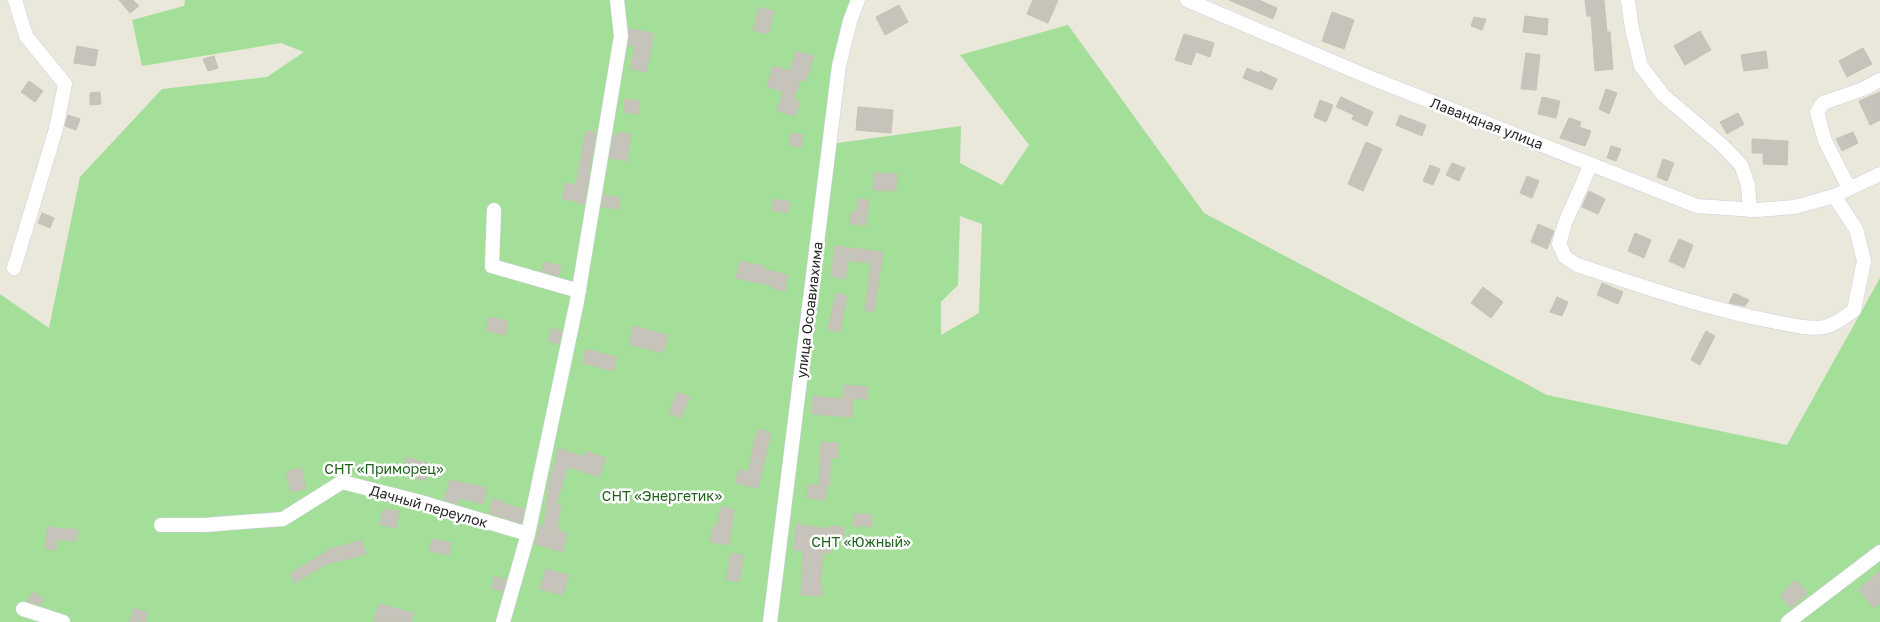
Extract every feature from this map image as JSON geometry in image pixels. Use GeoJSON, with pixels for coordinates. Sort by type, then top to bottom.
{"type":"FeatureCollection","features":[{"type":"Feature","properties":{"kind":"street"},"geometry":{"type":"LineString","coordinates":[[14,268],[56,128],[65,84],[26,36],[15,0]]}},
{"type":"Feature","properties":{"kind":"street"},"geometry":{"type":"LineString","coordinates":[[504,622],[528,534],[579,291],[621,36],[617,0]]}},
{"type":"Feature","properties":{"kind":"street","name":"улица Осоавиахима"},"geometry":{"type":"LineString","coordinates":[[770,622],[839,66],[850,21],[858,0]]}},
{"type":"Feature","properties":{"kind":"street","name":"Лавандная улица"},"geometry":{"type":"LineString","coordinates":[[1188,0],[1371,78],[1697,206],[1750,210],[1795,207],[1834,196],[1880,174]]}},
{"type":"Feature","properties":{"kind":"street"},"geometry":{"type":"LineString","coordinates":[[1628,0],[1632,29],[1641,66],[1663,95],[1723,146],[1741,165],[1748,185],[1750,210]]}},
{"type":"Feature","properties":{"kind":"street"},"geometry":{"type":"LineString","coordinates":[[1849,188],[1826,141],[1817,112],[1823,103],[1862,89],[1880,80]]}},
{"type":"Feature","properties":{"kind":"street"},"geometry":{"type":"LineString","coordinates":[[1592,164],[1565,222],[1559,244],[1565,257],[1577,265],[1670,295],[1754,318],[1793,326],[1823,327],[1838,322],[1854,310],[1864,261],[1856,229],[1834,196]]}},
{"type":"Feature","properties":{"kind":"street"},"geometry":{"type":"LineString","coordinates":[[494,210],[492,266],[579,291]]}},
{"type":"Feature","properties":{"kind":"street","name":"Дачный переулок"},"geometry":{"type":"LineString","coordinates":[[161,525],[283,519],[342,482],[417,501],[528,534]]}},
{"type":"Feature","properties":{"kind":"street"},"geometry":{"type":"LineString","coordinates":[[1788,622],[1880,552]]}},
{"type":"Feature","properties":{"kind":"street"},"geometry":{"type":"LineString","coordinates":[[23,609],[62,622]]}},
{"type":"Feature","properties":{"kind":"green space"},"geometry":{"type":"Polygon","coordinates":[[[185,0],[858,0],[830,144],[961,126],[960,163],[1002,185],[1029,145],[960,55],[1068,25],[1204,213],[1547,395],[1787,445],[1880,278],[1880,622],[0,622],[0,294],[49,328],[80,177],[162,89],[267,77],[304,52],[281,43],[142,66],[132,20],[184,6],[185,0]],[[960,216],[958,285],[941,302],[941,335],[979,313],[982,224],[960,216]]]}},
{"type":"Feature","properties":{"kind":"building"},"geometry":{"type":"Polygon","coordinates":[[[119,0],[133,0],[139,6],[130,13],[119,0]]]}},
{"type":"Feature","properties":{"kind":"building"},"geometry":{"type":"Polygon","coordinates":[[[1033,0],[1058,0],[1048,23],[1027,14],[1033,0]]]}},
{"type":"Feature","properties":{"kind":"building"},"geometry":{"type":"Polygon","coordinates":[[[1229,0],[1259,0],[1277,8],[1273,19],[1229,0]]]}},
{"type":"Feature","properties":{"kind":"building"},"geometry":{"type":"Polygon","coordinates":[[[1585,0],[1604,0],[1607,32],[1610,32],[1613,69],[1595,71],[1591,16],[1587,16],[1585,0]]]}},
{"type":"Feature","properties":{"kind":"building"},"geometry":{"type":"Polygon","coordinates":[[[899,5],[908,22],[885,35],[876,17],[899,5]]]}},
{"type":"Feature","properties":{"kind":"building"},"geometry":{"type":"Polygon","coordinates":[[[759,7],[774,11],[768,34],[753,30],[759,7]]]}},
{"type":"Feature","properties":{"kind":"building"},"geometry":{"type":"Polygon","coordinates":[[[1332,12],[1354,20],[1344,49],[1322,41],[1332,12]]]}},
{"type":"Feature","properties":{"kind":"building"},"geometry":{"type":"Polygon","coordinates":[[[1525,16],[1548,19],[1547,35],[1523,32],[1525,16]]]}},
{"type":"Feature","properties":{"kind":"building"},"geometry":{"type":"Polygon","coordinates":[[[1474,17],[1486,19],[1482,30],[1471,26],[1474,17]]]}},
{"type":"Feature","properties":{"kind":"building"},"geometry":{"type":"Polygon","coordinates":[[[629,28],[654,34],[646,72],[630,69],[635,47],[628,45],[629,28]]]}},
{"type":"Feature","properties":{"kind":"building"},"geometry":{"type":"Polygon","coordinates":[[[1700,31],[1711,50],[1685,65],[1674,46],[1700,31]]]}},
{"type":"Feature","properties":{"kind":"building"},"geometry":{"type":"Polygon","coordinates":[[[1184,34],[1214,43],[1210,57],[1196,52],[1191,65],[1175,60],[1184,34]]]}},
{"type":"Feature","properties":{"kind":"building"},"geometry":{"type":"Polygon","coordinates":[[[77,46],[98,50],[95,66],[74,63],[77,46]]]}},
{"type":"Feature","properties":{"kind":"building"},"geometry":{"type":"Polygon","coordinates":[[[1863,48],[1872,64],[1847,77],[1839,61],[1863,48]]]}},
{"type":"Feature","properties":{"kind":"building"},"geometry":{"type":"Polygon","coordinates":[[[796,51],[814,56],[806,81],[800,80],[794,99],[800,101],[795,116],[777,111],[783,91],[767,87],[773,66],[790,71],[796,51]]]}},
{"type":"Feature","properties":{"kind":"building"},"geometry":{"type":"Polygon","coordinates":[[[1766,51],[1768,68],[1744,71],[1741,55],[1766,51]]]}},
{"type":"Feature","properties":{"kind":"building"},"geometry":{"type":"Polygon","coordinates":[[[1526,53],[1540,55],[1536,90],[1521,89],[1526,53]]]}},
{"type":"Feature","properties":{"kind":"building"},"geometry":{"type":"Polygon","coordinates":[[[214,56],[218,68],[208,71],[203,59],[214,56]]]}},
{"type":"Feature","properties":{"kind":"building"},"geometry":{"type":"Polygon","coordinates":[[[1247,68],[1259,73],[1260,71],[1277,79],[1272,90],[1243,78],[1247,68]]]}},
{"type":"Feature","properties":{"kind":"building"},"geometry":{"type":"Polygon","coordinates":[[[29,81],[43,91],[35,102],[21,92],[29,81]]]}},
{"type":"Feature","properties":{"kind":"building"},"geometry":{"type":"Polygon","coordinates":[[[1606,89],[1617,93],[1609,114],[1599,109],[1606,89]]]}},
{"type":"Feature","properties":{"kind":"building"},"geometry":{"type":"Polygon","coordinates":[[[100,92],[101,104],[90,105],[90,93],[100,92]]]}},
{"type":"Feature","properties":{"kind":"building"},"geometry":{"type":"Polygon","coordinates":[[[1880,92],[1880,120],[1870,125],[1859,101],[1880,92]]]}},
{"type":"Feature","properties":{"kind":"building"},"geometry":{"type":"Polygon","coordinates":[[[1341,97],[1373,112],[1367,126],[1352,119],[1354,115],[1336,107],[1341,97]]]}},
{"type":"Feature","properties":{"kind":"building"},"geometry":{"type":"Polygon","coordinates":[[[1542,97],[1560,101],[1556,118],[1538,114],[1542,97]]]}},
{"type":"Feature","properties":{"kind":"building"},"geometry":{"type":"Polygon","coordinates":[[[625,99],[640,101],[638,114],[624,112],[625,99]]]}},
{"type":"Feature","properties":{"kind":"building"},"geometry":{"type":"Polygon","coordinates":[[[1320,100],[1333,105],[1326,122],[1314,117],[1320,100]]]}},
{"type":"Feature","properties":{"kind":"building"},"geometry":{"type":"Polygon","coordinates":[[[858,107],[893,110],[891,133],[856,130],[858,107]]]}},
{"type":"Feature","properties":{"kind":"building"},"geometry":{"type":"Polygon","coordinates":[[[1738,113],[1744,124],[1727,134],[1720,122],[1738,113]]]}},
{"type":"Feature","properties":{"kind":"building"},"geometry":{"type":"Polygon","coordinates":[[[68,115],[80,119],[76,130],[65,126],[68,115]]]}},
{"type":"Feature","properties":{"kind":"building"},"geometry":{"type":"Polygon","coordinates":[[[1400,115],[1426,125],[1422,136],[1396,125],[1400,115]]]}},
{"type":"Feature","properties":{"kind":"building"},"geometry":{"type":"Polygon","coordinates":[[[1569,118],[1581,122],[1579,127],[1591,131],[1585,146],[1560,138],[1569,118]]]}},
{"type":"Feature","properties":{"kind":"building"},"geometry":{"type":"Polygon","coordinates":[[[586,131],[596,132],[584,204],[578,204],[578,201],[562,199],[565,183],[576,185],[586,131]]]}},
{"type":"Feature","properties":{"kind":"building"},"geometry":{"type":"Polygon","coordinates":[[[618,132],[631,134],[627,161],[610,158],[613,135],[617,136],[618,132]]]}},
{"type":"Feature","properties":{"kind":"building"},"geometry":{"type":"Polygon","coordinates":[[[1853,132],[1858,143],[1842,151],[1836,139],[1853,132]]]}},
{"type":"Feature","properties":{"kind":"building"},"geometry":{"type":"Polygon","coordinates":[[[791,133],[803,135],[801,147],[789,145],[791,133]]]}},
{"type":"Feature","properties":{"kind":"building"},"geometry":{"type":"Polygon","coordinates":[[[1752,139],[1788,141],[1787,165],[1763,164],[1763,153],[1752,153],[1752,139]]]}},
{"type":"Feature","properties":{"kind":"building"},"geometry":{"type":"Polygon","coordinates":[[[1366,142],[1382,149],[1363,191],[1348,184],[1366,142]]]}},
{"type":"Feature","properties":{"kind":"building"},"geometry":{"type":"Polygon","coordinates":[[[1611,146],[1621,149],[1616,161],[1607,158],[1611,146]]]}},
{"type":"Feature","properties":{"kind":"building"},"geometry":{"type":"Polygon","coordinates":[[[1663,159],[1674,163],[1667,181],[1657,177],[1663,159]]]}},
{"type":"Feature","properties":{"kind":"building"},"geometry":{"type":"Polygon","coordinates":[[[1452,163],[1465,168],[1459,181],[1446,175],[1452,163]]]}},
{"type":"Feature","properties":{"kind":"building"},"geometry":{"type":"Polygon","coordinates":[[[1430,165],[1440,169],[1433,185],[1423,181],[1430,165]]]}},
{"type":"Feature","properties":{"kind":"building"},"geometry":{"type":"Polygon","coordinates":[[[874,173],[897,174],[896,191],[873,190],[874,173]]]}},
{"type":"Feature","properties":{"kind":"building"},"geometry":{"type":"Polygon","coordinates":[[[1527,176],[1539,181],[1532,198],[1520,193],[1527,176]]]}},
{"type":"Feature","properties":{"kind":"building"},"geometry":{"type":"Polygon","coordinates":[[[1589,191],[1605,199],[1598,214],[1582,207],[1589,191]]]}},
{"type":"Feature","properties":{"kind":"building"},"geometry":{"type":"Polygon","coordinates":[[[603,195],[620,198],[619,209],[602,207],[603,195]]]}},
{"type":"Feature","properties":{"kind":"building"},"geometry":{"type":"Polygon","coordinates":[[[774,199],[790,202],[788,213],[772,210],[774,199]]]}},
{"type":"Feature","properties":{"kind":"building"},"geometry":{"type":"Polygon","coordinates":[[[858,199],[869,200],[866,225],[850,224],[851,212],[856,213],[858,199]]]}},
{"type":"Feature","properties":{"kind":"building"},"geometry":{"type":"Polygon","coordinates":[[[42,213],[54,218],[50,228],[38,223],[42,213]]]}},
{"type":"Feature","properties":{"kind":"building"},"geometry":{"type":"Polygon","coordinates":[[[1538,224],[1554,231],[1547,249],[1531,242],[1538,224]]]}},
{"type":"Feature","properties":{"kind":"building"},"geometry":{"type":"Polygon","coordinates":[[[1635,233],[1651,240],[1644,258],[1628,251],[1635,233]]]}},
{"type":"Feature","properties":{"kind":"building"},"geometry":{"type":"Polygon","coordinates":[[[1679,239],[1693,245],[1684,268],[1669,261],[1679,239]]]}},
{"type":"Feature","properties":{"kind":"building"},"geometry":{"type":"Polygon","coordinates":[[[835,246],[883,252],[874,312],[865,310],[871,263],[848,261],[845,279],[831,276],[835,246]]]}},
{"type":"Feature","properties":{"kind":"building"},"geometry":{"type":"Polygon","coordinates":[[[740,261],[765,266],[764,269],[788,275],[785,291],[772,288],[773,286],[736,278],[740,261]]]}},
{"type":"Feature","properties":{"kind":"building"},"geometry":{"type":"Polygon","coordinates":[[[544,262],[561,266],[559,276],[542,271],[544,262]]]}},
{"type":"Feature","properties":{"kind":"building"},"geometry":{"type":"Polygon","coordinates":[[[1602,283],[1623,292],[1618,304],[1597,295],[1602,283]]]}},
{"type":"Feature","properties":{"kind":"building"},"geometry":{"type":"Polygon","coordinates":[[[1483,287],[1503,302],[1491,318],[1471,303],[1483,287]]]}},
{"type":"Feature","properties":{"kind":"building"},"geometry":{"type":"Polygon","coordinates":[[[836,293],[847,296],[840,332],[828,329],[836,293]]]}},
{"type":"Feature","properties":{"kind":"building"},"geometry":{"type":"Polygon","coordinates":[[[1734,293],[1749,300],[1745,306],[1729,303],[1734,293]]]}},
{"type":"Feature","properties":{"kind":"building"},"geometry":{"type":"Polygon","coordinates":[[[1557,297],[1568,302],[1562,316],[1550,312],[1557,297]]]}},
{"type":"Feature","properties":{"kind":"building"},"geometry":{"type":"Polygon","coordinates":[[[489,317],[508,321],[505,335],[486,331],[489,317]]]}},
{"type":"Feature","properties":{"kind":"building"},"geometry":{"type":"Polygon","coordinates":[[[633,326],[668,335],[663,353],[629,344],[633,326]]]}},
{"type":"Feature","properties":{"kind":"building"},"geometry":{"type":"Polygon","coordinates":[[[552,328],[562,331],[559,344],[548,341],[552,328]]]}},
{"type":"Feature","properties":{"kind":"building"},"geometry":{"type":"Polygon","coordinates":[[[1706,331],[1715,336],[1700,365],[1691,360],[1706,331]]]}},
{"type":"Feature","properties":{"kind":"building"},"geometry":{"type":"Polygon","coordinates":[[[586,349],[617,357],[613,371],[583,363],[586,349]]]}},
{"type":"Feature","properties":{"kind":"building"},"geometry":{"type":"Polygon","coordinates":[[[844,385],[868,387],[867,399],[853,398],[852,417],[811,414],[813,396],[843,399],[844,385]]]}},
{"type":"Feature","properties":{"kind":"building"},"geometry":{"type":"Polygon","coordinates":[[[677,392],[690,397],[681,418],[669,413],[677,392]]]}},
{"type":"Feature","properties":{"kind":"building"},"geometry":{"type":"Polygon","coordinates":[[[760,429],[771,433],[758,488],[736,483],[739,469],[748,472],[756,433],[758,434],[760,429]]]}},
{"type":"Feature","properties":{"kind":"building"},"geometry":{"type":"Polygon","coordinates":[[[821,442],[838,443],[838,458],[831,458],[829,486],[827,486],[825,500],[807,498],[808,484],[819,486],[821,442]]]}},
{"type":"Feature","properties":{"kind":"building"},"geometry":{"type":"Polygon","coordinates":[[[559,448],[584,457],[586,451],[606,458],[599,477],[568,467],[556,504],[561,504],[557,530],[567,533],[562,552],[535,544],[540,525],[544,526],[549,481],[559,448]]]}},
{"type":"Feature","properties":{"kind":"building"},"geometry":{"type":"Polygon","coordinates":[[[407,457],[430,464],[425,481],[402,473],[407,457]]]}},
{"type":"Feature","properties":{"kind":"building"},"geometry":{"type":"Polygon","coordinates":[[[301,468],[306,489],[291,492],[286,472],[301,468]]]}},
{"type":"Feature","properties":{"kind":"building"},"geometry":{"type":"Polygon","coordinates":[[[450,480],[487,488],[483,504],[458,498],[457,504],[444,500],[450,480]]]}},
{"type":"Feature","properties":{"kind":"building"},"geometry":{"type":"Polygon","coordinates":[[[493,498],[505,502],[504,504],[524,509],[521,523],[489,513],[493,498]]]}},
{"type":"Feature","properties":{"kind":"building"},"geometry":{"type":"Polygon","coordinates":[[[722,506],[734,510],[729,545],[710,542],[713,527],[716,527],[722,506]]]}},
{"type":"Feature","properties":{"kind":"building"},"geometry":{"type":"Polygon","coordinates":[[[383,509],[399,511],[396,528],[380,525],[383,509]]]}},
{"type":"Feature","properties":{"kind":"building"},"geometry":{"type":"Polygon","coordinates":[[[854,514],[872,514],[872,527],[853,526],[854,514]]]}},
{"type":"Feature","properties":{"kind":"building"},"geometry":{"type":"Polygon","coordinates":[[[796,524],[830,529],[830,526],[844,527],[844,537],[832,537],[830,553],[823,553],[820,585],[822,585],[822,596],[801,595],[803,551],[794,550],[796,524]]]}},
{"type":"Feature","properties":{"kind":"building"},"geometry":{"type":"Polygon","coordinates":[[[47,527],[78,530],[76,541],[57,540],[56,550],[45,549],[47,527]]]}},
{"type":"Feature","properties":{"kind":"building"},"geometry":{"type":"Polygon","coordinates":[[[432,539],[451,543],[449,555],[429,551],[432,539]]]}},
{"type":"Feature","properties":{"kind":"building"},"geometry":{"type":"Polygon","coordinates":[[[362,540],[366,554],[325,565],[295,583],[290,574],[327,550],[362,540]]]}},
{"type":"Feature","properties":{"kind":"building"},"geometry":{"type":"Polygon","coordinates":[[[731,553],[744,555],[739,582],[726,580],[731,553]]]}},
{"type":"Feature","properties":{"kind":"building"},"geometry":{"type":"Polygon","coordinates":[[[546,569],[569,575],[563,595],[540,589],[546,569]]]}},
{"type":"Feature","properties":{"kind":"building"},"geometry":{"type":"Polygon","coordinates":[[[1880,571],[1880,603],[1874,608],[1858,590],[1880,571]]]}},
{"type":"Feature","properties":{"kind":"building"},"geometry":{"type":"Polygon","coordinates":[[[494,577],[506,579],[503,591],[492,589],[494,577]]]}},
{"type":"Feature","properties":{"kind":"building"},"geometry":{"type":"Polygon","coordinates":[[[1796,580],[1808,593],[1791,608],[1780,595],[1796,580]]]}},
{"type":"Feature","properties":{"kind":"building"},"geometry":{"type":"Polygon","coordinates":[[[33,592],[44,599],[40,605],[27,601],[33,592]]]}},
{"type":"Feature","properties":{"kind":"building"},"geometry":{"type":"Polygon","coordinates":[[[379,604],[414,613],[411,622],[374,622],[379,604]]]}},
{"type":"Feature","properties":{"kind":"building"},"geometry":{"type":"Polygon","coordinates":[[[134,608],[148,613],[145,622],[129,622],[134,608]]]}},
{"type":"Feature","properties":{"kind":"park label","name":"СНТ «Приморец»"},"geometry":{"type":"Point","coordinates":[384,468]}},
{"type":"Feature","properties":{"kind":"park label","name":"СНТ «Энергетик»"},"geometry":{"type":"Point","coordinates":[662,495]}},
{"type":"Feature","properties":{"kind":"park label","name":"СНТ «Южный»"},"geometry":{"type":"Point","coordinates":[861,541]}}]}
